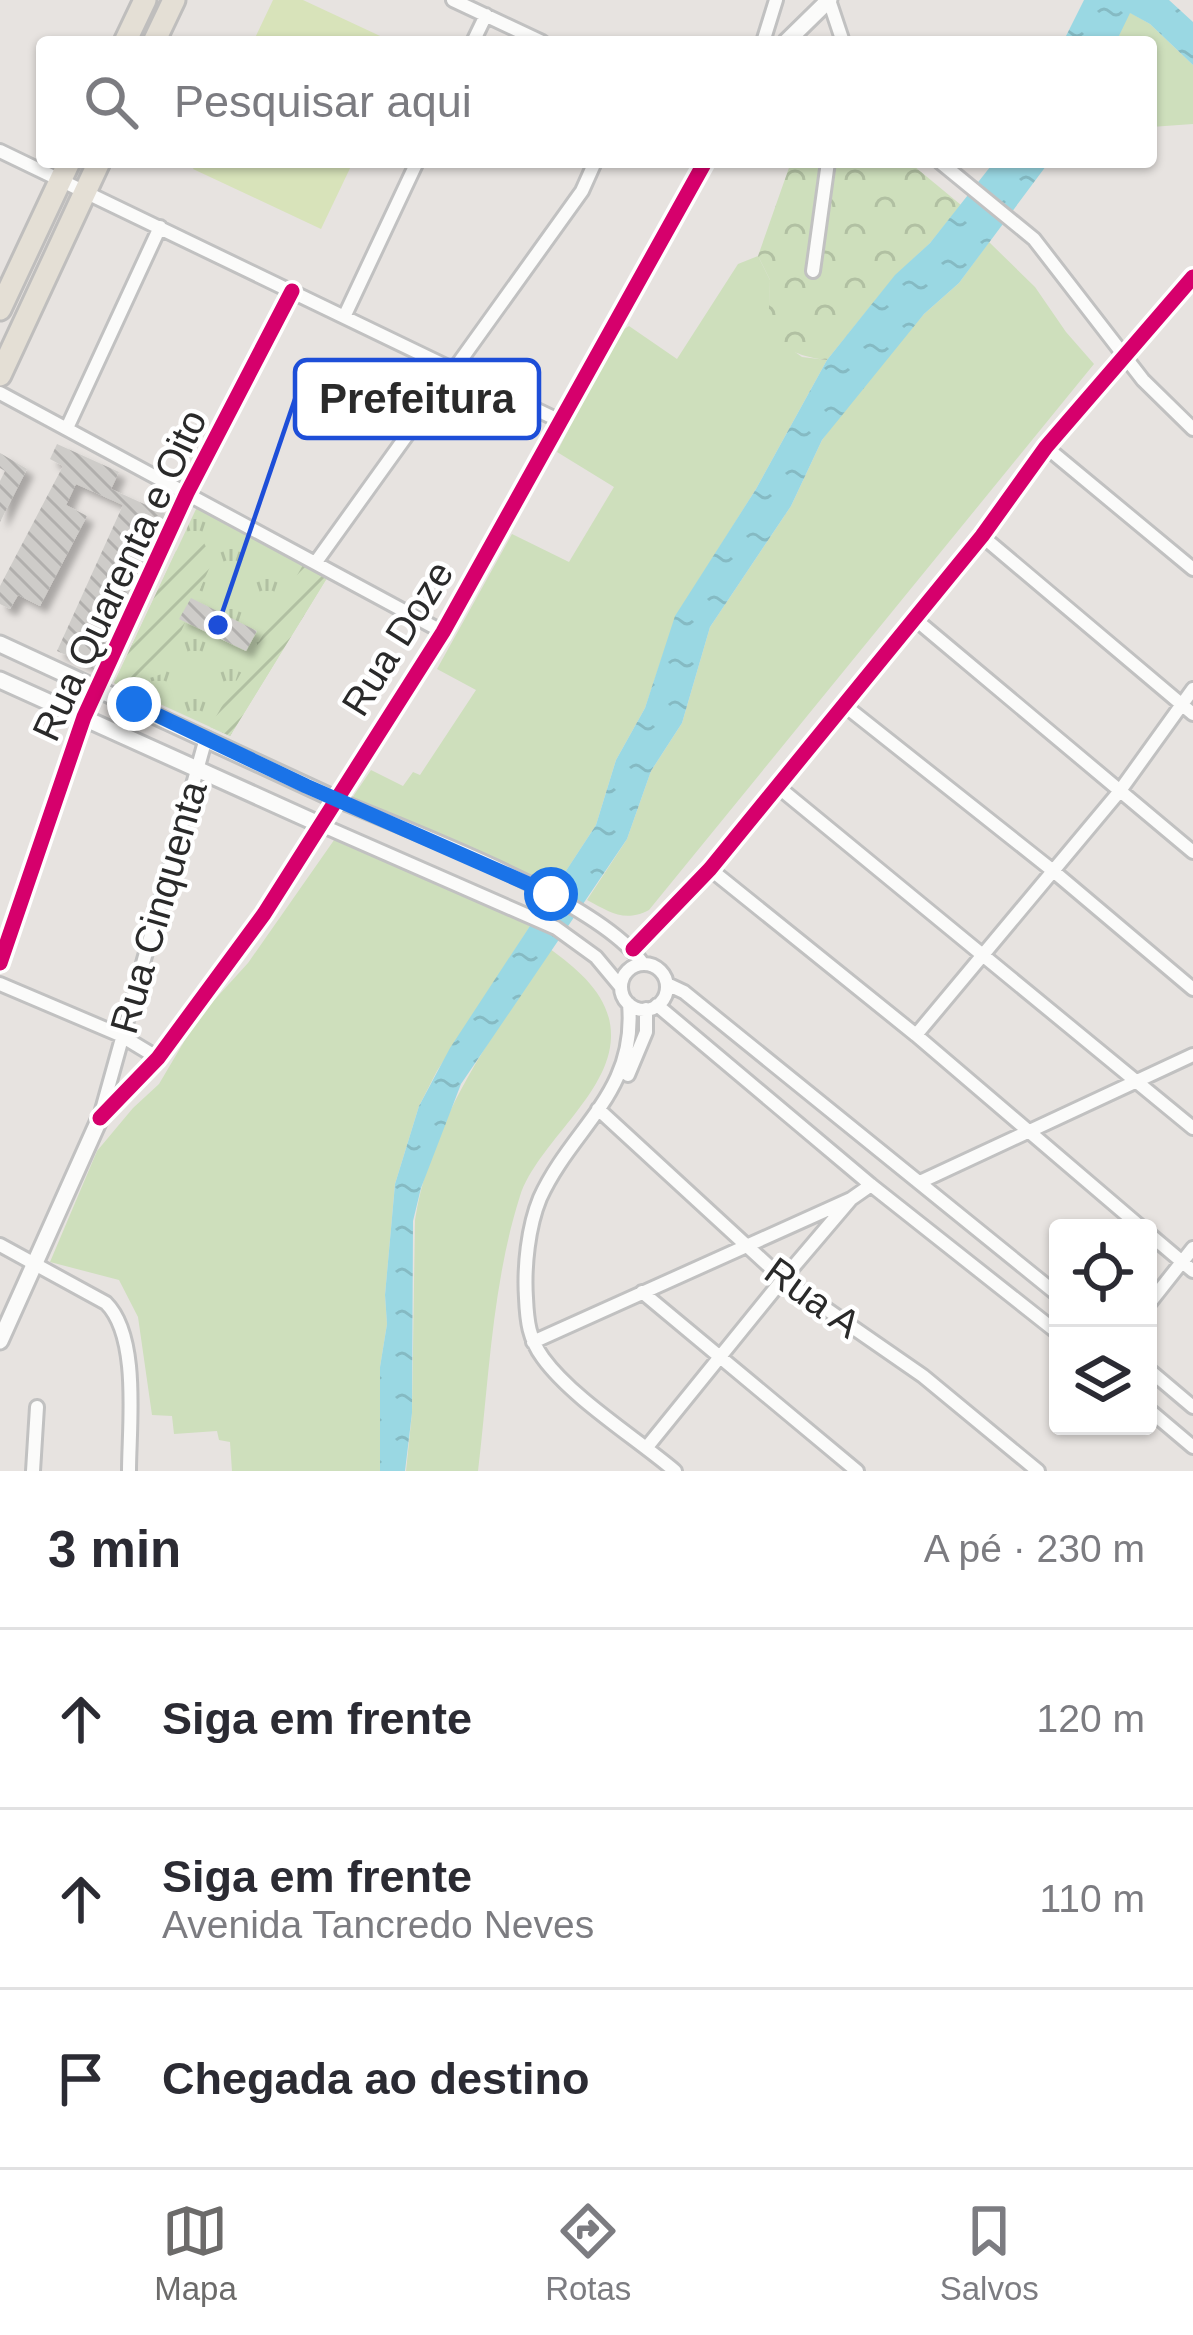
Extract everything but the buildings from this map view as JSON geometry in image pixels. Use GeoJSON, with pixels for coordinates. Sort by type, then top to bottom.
{"type":"FeatureCollection","features":[{"type":"Feature","properties":{"kind":"main road"},"geometry":{"type":"LineString","coordinates":[[128,36],[145,0]]}},
{"type":"Feature","properties":{"kind":"main road"},"geometry":{"type":"LineString","coordinates":[[157,36],[174,0]]}},
{"type":"Feature","properties":{"kind":"main road"},"geometry":{"type":"LineString","coordinates":[[0,375],[96,168]]}},
{"type":"Feature","properties":{"kind":"main road"},"geometry":{"type":"LineString","coordinates":[[0,309],[65,171]]}},
{"type":"Feature","properties":{"kind":"street"},"geometry":{"type":"LineString","coordinates":[[453,0],[530,36]]}},
{"type":"Feature","properties":{"kind":"street"},"geometry":{"type":"LineString","coordinates":[[766,36],[776,0]]}},
{"type":"Feature","properties":{"kind":"street"},"geometry":{"type":"LineString","coordinates":[[792,36],[829,0],[840,36]]}},
{"type":"Feature","properties":{"kind":"street"},"geometry":{"type":"LineString","coordinates":[[476,36],[486,15]]}},
{"type":"Feature","properties":{"kind":"street"},"geometry":{"type":"LineString","coordinates":[[0,152],[36,163]]}},
{"type":"Feature","properties":{"kind":"street"},"geometry":{"type":"LineString","coordinates":[[345,315],[414,168]]}},
{"type":"Feature","properties":{"kind":"street"},"geometry":{"type":"LineString","coordinates":[[316,562],[457,370],[582,191],[593,168]]}},
{"type":"Feature","properties":{"kind":"street","name":"Rua Doze"},"geometry":{"type":"LineString","coordinates":[[100,1118],[158,1058],[264,914],[321,825],[443,632],[702,168]]}},
{"type":"Feature","properties":{"kind":"street"},"geometry":{"type":"LineString","coordinates":[[813,271],[827,168]]}},
{"type":"Feature","properties":{"kind":"street"},"geometry":{"type":"LineString","coordinates":[[947,168],[1044,250],[1126,359],[1193,428]]}},
{"type":"Feature","properties":{"kind":"street"},"geometry":{"type":"LineString","coordinates":[[65,171],[85,192],[560,421]]}},
{"type":"Feature","properties":{"kind":"street"},"geometry":{"type":"LineString","coordinates":[[68,428],[160,227]]}},
{"type":"Feature","properties":{"kind":"street"},"geometry":{"type":"LineString","coordinates":[[633,949],[710,869],[982,536],[1046,447],[1192,280]]}},
{"type":"Feature","properties":{"kind":"street","name":"Rua Quarenta e Oito"},"geometry":{"type":"LineString","coordinates":[[0,963],[84,718],[188,493],[292,290]]}},
{"type":"Feature","properties":{"kind":"street"},"geometry":{"type":"LineString","coordinates":[[0,393],[443,632]]}},
{"type":"Feature","properties":{"kind":"street"},"geometry":{"type":"LineString","coordinates":[[1046,447],[1193,569]]}},
{"type":"Feature","properties":{"kind":"street"},"geometry":{"type":"LineString","coordinates":[[982,536],[1193,714]]}},
{"type":"Feature","properties":{"kind":"street"},"geometry":{"type":"LineString","coordinates":[[915,619],[1193,852]]}},
{"type":"Feature","properties":{"kind":"street"},"geometry":{"type":"LineString","coordinates":[[0,645],[551,894],[633,949],[644,964]]}},
{"type":"Feature","properties":{"kind":"street"},"geometry":{"type":"LineString","coordinates":[[0,680],[556,928],[596,957],[629,1004],[632,1033],[626,1061],[601,1111]]}},
{"type":"Feature","properties":{"kind":"street"},"geometry":{"type":"LineString","coordinates":[[916,1035],[1118,792],[1193,689]]}},
{"type":"Feature","properties":{"kind":"street"},"geometry":{"type":"LineString","coordinates":[[844,705],[1193,989]]}},
{"type":"Feature","properties":{"kind":"street","name":"Rua Cinquenta"},"geometry":{"type":"LineString","coordinates":[[0,1341],[100,1118],[206,738]]}},
{"type":"Feature","properties":{"kind":"street"},"geometry":{"type":"LineString","coordinates":[[777,786],[1193,1128]]}},
{"type":"Feature","properties":{"kind":"street"},"geometry":{"type":"LineString","coordinates":[[710,869],[916,1035],[1131,1219]]}},
{"type":"Feature","properties":{"kind":"street"},"geometry":{"type":"LineString","coordinates":[[621,987],[630,968],[644,964],[657,968],[667,984],[684,992],[1049,1288]]}},
{"type":"Feature","properties":{"kind":"street"},"geometry":{"type":"LineString","coordinates":[[0,984],[120,1035],[158,1058]]}},
{"type":"Feature","properties":{"kind":"street"},"geometry":{"type":"LineString","coordinates":[[667,984],[665,996],[652,1007],[637,1056],[540,1199],[525,1285],[532,1342],[563,1380],[675,1471]]}},
{"type":"Feature","properties":{"kind":"street"},"geometry":{"type":"LineString","coordinates":[[629,1004],[652,1007],[1050,1327]]}},
{"type":"Feature","properties":{"kind":"street"},"geometry":{"type":"LineString","coordinates":[[920,1182],[1193,1055]]}},
{"type":"Feature","properties":{"kind":"street","name":"Rua A"},"geometry":{"type":"LineString","coordinates":[[601,1111],[783,1279],[923,1376],[1039,1471]]}},
{"type":"Feature","properties":{"kind":"street"},"geometry":{"type":"LineString","coordinates":[[532,1342],[851,1199],[871,1185]]}},
{"type":"Feature","properties":{"kind":"street"},"geometry":{"type":"LineString","coordinates":[[647,1447],[851,1199]]}},
{"type":"Feature","properties":{"kind":"street"},"geometry":{"type":"LineString","coordinates":[[1157,1241],[1188,1267]]}},
{"type":"Feature","properties":{"kind":"street"},"geometry":{"type":"LineString","coordinates":[[0,1245],[106,1304],[119,1320],[129,1380],[129,1471]]}},
{"type":"Feature","properties":{"kind":"street"},"geometry":{"type":"LineString","coordinates":[[1157,1296],[1188,1267],[1193,1248]]}},
{"type":"Feature","properties":{"kind":"street"},"geometry":{"type":"LineString","coordinates":[[642,1292],[856,1471]]}},
{"type":"Feature","properties":{"kind":"street"},"geometry":{"type":"LineString","coordinates":[[1157,1377],[1193,1407]]}},
{"type":"Feature","properties":{"kind":"street"},"geometry":{"type":"LineString","coordinates":[[33,1471],[37,1407]]}},
{"type":"Feature","properties":{"kind":"street"},"geometry":{"type":"LineString","coordinates":[[1157,1416],[1193,1447]]}},
{"type":"Feature","properties":{"kind":"green space"},"geometry":{"type":"Polygon","coordinates":[[[273,0],[303,0],[380,36],[256,36],[273,0]]]}},
{"type":"Feature","properties":{"kind":"green space"},"geometry":{"type":"Polygon","coordinates":[[[1129,12],[1150,24],[1193,65],[1193,124],[1157,127],[1157,36],[1119,36],[1129,12]]]}},
{"type":"Feature","properties":{"kind":"green space"},"geometry":{"type":"Polygon","coordinates":[[[194,168],[350,168],[321,229],[194,168]]]}},
{"type":"Feature","properties":{"kind":"green space"},"geometry":{"type":"Polygon","coordinates":[[[789,168],[916,168],[961,205],[827,360],[795,352],[768,333],[770,280],[758,256],[789,168]]]}},
{"type":"Feature","properties":{"kind":"green space"},"geometry":{"type":"Polygon","coordinates":[[[989,242],[1035,287],[1094,364],[649,910],[624,916],[587,900],[627,839],[651,771],[682,723],[710,627],[791,506],[822,440],[862,386],[924,314],[959,283],[989,242]]]}},
{"type":"Feature","properties":{"kind":"green space"},"geometry":{"type":"Polygon","coordinates":[[[758,256],[770,280],[769,333],[802,357],[827,360],[756,489],[676,616],[645,708],[616,760],[596,825],[551,894],[348,804],[371,770],[403,786],[413,772],[420,775],[476,690],[437,669],[512,534],[569,562],[614,487],[557,452],[618,333],[629,326],[677,359],[738,264],[758,256]]]}},
{"type":"Feature","properties":{"kind":"green space"},"geometry":{"type":"Polygon","coordinates":[[[197,507],[327,578],[230,736],[114,683],[197,507]]]}},
{"type":"Feature","properties":{"kind":"green space"},"geometry":{"type":"Polygon","coordinates":[[[199,542],[213,560],[162,674],[122,687],[114,683],[176,551],[199,542]]]}},
{"type":"Feature","properties":{"kind":"green space"},"geometry":{"type":"Polygon","coordinates":[[[303,565],[327,578],[230,736],[210,727],[303,565]]]}},
{"type":"Feature","properties":{"kind":"green space"},"geometry":{"type":"Polygon","coordinates":[[[339,833],[532,923],[437,1071],[419,1106],[395,1184],[380,1367],[380,1471],[232,1471],[230,1442],[219,1440],[217,1431],[174,1434],[172,1416],[152,1415],[138,1317],[119,1280],[50,1262],[97,1151],[159,1084],[198,1018],[248,963],[339,833]]]}},
{"type":"Feature","properties":{"kind":"green space"},"geometry":{"type":"Polygon","coordinates":[[[550,949],[600,997],[610,1023],[607,1058],[599,1079],[541,1157],[520,1196],[497,1298],[478,1471],[406,1471],[412,1413],[415,1220],[423,1182],[450,1111],[550,949]]]}},
{"type":"Feature","properties":{"kind":"water"},"geometry":{"type":"Polygon","coordinates":[[[1084,0],[1169,0],[1193,22],[1193,65],[1150,24],[1130,13],[1119,36],[1066,36],[1084,0]]]}},
{"type":"Feature","properties":{"kind":"water"},"geometry":{"type":"Polygon","coordinates":[[[989,168],[1045,168],[959,283],[924,314],[822,440],[791,506],[710,627],[682,723],[651,771],[627,839],[461,1084],[413,1221],[412,1413],[405,1471],[380,1471],[380,1367],[395,1184],[419,1106],[450,1048],[596,825],[616,760],[645,708],[675,616],[756,489],[827,360],[895,275],[930,243],[989,168]]]}},
{"type":"Feature","properties":{"kind":"cycle path"},"geometry":{"type":"LineString","coordinates":[[100,1118],[158,1058],[264,914],[443,632],[702,168]]}},
{"type":"Feature","properties":{"kind":"cycle path"},"geometry":{"type":"LineString","coordinates":[[633,949],[710,869],[982,536],[1046,447],[1193,277]]}},
{"type":"Feature","properties":{"kind":"cycle path"},"geometry":{"type":"LineString","coordinates":[[0,963],[84,717],[187,493],[292,291]]}},
{"type":"Feature","properties":{"kind":"place","name":"Prefeitura"},"geometry":{"type":"Point","coordinates":[218,625]}},
{"type":"Feature","properties":{"kind":"route"},"geometry":{"type":"LineString","coordinates":[[134,704],[551,894]]}}]}
